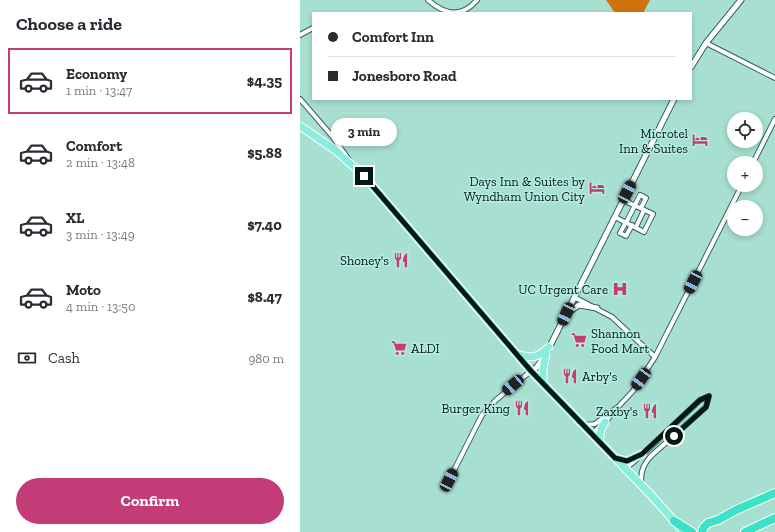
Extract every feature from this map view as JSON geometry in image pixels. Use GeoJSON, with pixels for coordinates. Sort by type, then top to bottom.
{"type":"FeatureCollection","features":[{"type":"Feature","properties":{"kind":"highway"},"geometry":{"type":"LineString","coordinates":[[702,532],[708,523],[718,520],[775,492]]}},
{"type":"Feature","properties":{"kind":"highway"},"geometry":{"type":"LineString","coordinates":[[744,532],[775,518]]}},
{"type":"Feature","properties":{"kind":"highway"},"geometry":{"type":"LineString","coordinates":[[674,521],[692,532]]}},
{"type":"Feature","properties":{"kind":"main road"},"geometry":{"type":"LineString","coordinates":[[300,126],[330,146],[350,162],[364,176],[531,371],[591,435],[641,484],[684,532]]}},
{"type":"Feature","properties":{"kind":"main road"},"geometry":{"type":"LineString","coordinates":[[516,354],[527,357],[536,356],[548,350]]}},
{"type":"Feature","properties":{"kind":"main road"},"geometry":{"type":"LineString","coordinates":[[543,384],[543,368],[548,350]]}},
{"type":"Feature","properties":{"kind":"main road"},"geometry":{"type":"LineString","coordinates":[[599,442],[601,429],[605,422]]}},
{"type":"Feature","properties":{"kind":"main road"},"geometry":{"type":"LineString","coordinates":[[615,458],[627,461],[642,454]]}},
{"type":"Feature","properties":{"kind":"street"},"geometry":{"type":"LineString","coordinates":[[428,0],[439,8],[453,12]]}},
{"type":"Feature","properties":{"kind":"street"},"geometry":{"type":"LineString","coordinates":[[460,12],[471,7],[477,0]]}},
{"type":"Feature","properties":{"kind":"street"},"geometry":{"type":"LineString","coordinates":[[692,65],[706,43],[741,0]]}},
{"type":"Feature","properties":{"kind":"street"},"geometry":{"type":"LineString","coordinates":[[300,35],[312,29]]}},
{"type":"Feature","properties":{"kind":"street"},"geometry":{"type":"LineString","coordinates":[[706,43],[775,78]]}},
{"type":"Feature","properties":{"kind":"street"},"geometry":{"type":"LineString","coordinates":[[300,98],[332,136],[350,162]]}},
{"type":"Feature","properties":{"kind":"street"},"geometry":{"type":"LineString","coordinates":[[445,488],[482,415],[496,400],[540,364],[673,100]]}},
{"type":"Feature","properties":{"kind":"street"},"geometry":{"type":"LineString","coordinates":[[756,156],[775,119]]}},
{"type":"Feature","properties":{"kind":"street"},"geometry":{"type":"LineString","coordinates":[[591,435],[605,422],[633,390],[655,357],[738,192]]}},
{"type":"Feature","properties":{"kind":"street"},"geometry":{"type":"LineString","coordinates":[[640,194],[646,198],[642,209],[634,226],[626,236],[620,233],[640,194]]}},
{"type":"Feature","properties":{"kind":"street"},"geometry":{"type":"LineString","coordinates":[[615,217],[644,232],[653,214],[623,200]]}},
{"type":"Feature","properties":{"kind":"street"},"geometry":{"type":"LineString","coordinates":[[574,297],[612,317],[655,357]]}},
{"type":"Feature","properties":{"kind":"street"},"geometry":{"type":"LineString","coordinates":[[566,314],[579,305],[597,308]]}},
{"type":"Feature","properties":{"kind":"street"},"geometry":{"type":"LineString","coordinates":[[626,469],[700,400],[709,396],[706,407],[644,464],[640,472],[641,484]]}},
{"type":"Feature","properties":{"kind":"street"},"geometry":{"type":"LineString","coordinates":[[582,425],[593,425],[613,412]]}},
{"type":"Feature","properties":{"kind":"shaded area"},"geometry":{"type":"Polygon","coordinates":[[[606,0],[650,0],[644,12],[614,12],[606,0]]]}},
{"type":"Feature","properties":{"kind":"place","name":"Microtel Inn & Suites"},"geometry":{"type":"Point","coordinates":[700,140]}},
{"type":"Feature","properties":{"kind":"place","name":"Days Inn & Suites by Wyndham Union City"},"geometry":{"type":"Point","coordinates":[597,188]}},
{"type":"Feature","properties":{"kind":"place","name":"Shoney's"},"geometry":{"type":"Point","coordinates":[401,260]}},
{"type":"Feature","properties":{"kind":"place","name":"UC Urgent Care"},"geometry":{"type":"Point","coordinates":[620,289]}},
{"type":"Feature","properties":{"kind":"place","name":"Shannon Food Mart"},"geometry":{"type":"Point","coordinates":[579,340]}},
{"type":"Feature","properties":{"kind":"place","name":"ALDI"},"geometry":{"type":"Point","coordinates":[399,348]}},
{"type":"Feature","properties":{"kind":"place","name":"Arby's"},"geometry":{"type":"Point","coordinates":[570,376]}},
{"type":"Feature","properties":{"kind":"place","name":"Burger King"},"geometry":{"type":"Point","coordinates":[522,408]}},
{"type":"Feature","properties":{"kind":"place","name":"Zaxby's"},"geometry":{"type":"Point","coordinates":[650,411]}},
{"type":"Feature","properties":{"kind":"route"},"geometry":{"type":"LineString","coordinates":[[364,176],[531,371],[591,435],[615,458],[627,461],[642,454],[700,400],[709,396],[706,407],[674,436]]}}]}
